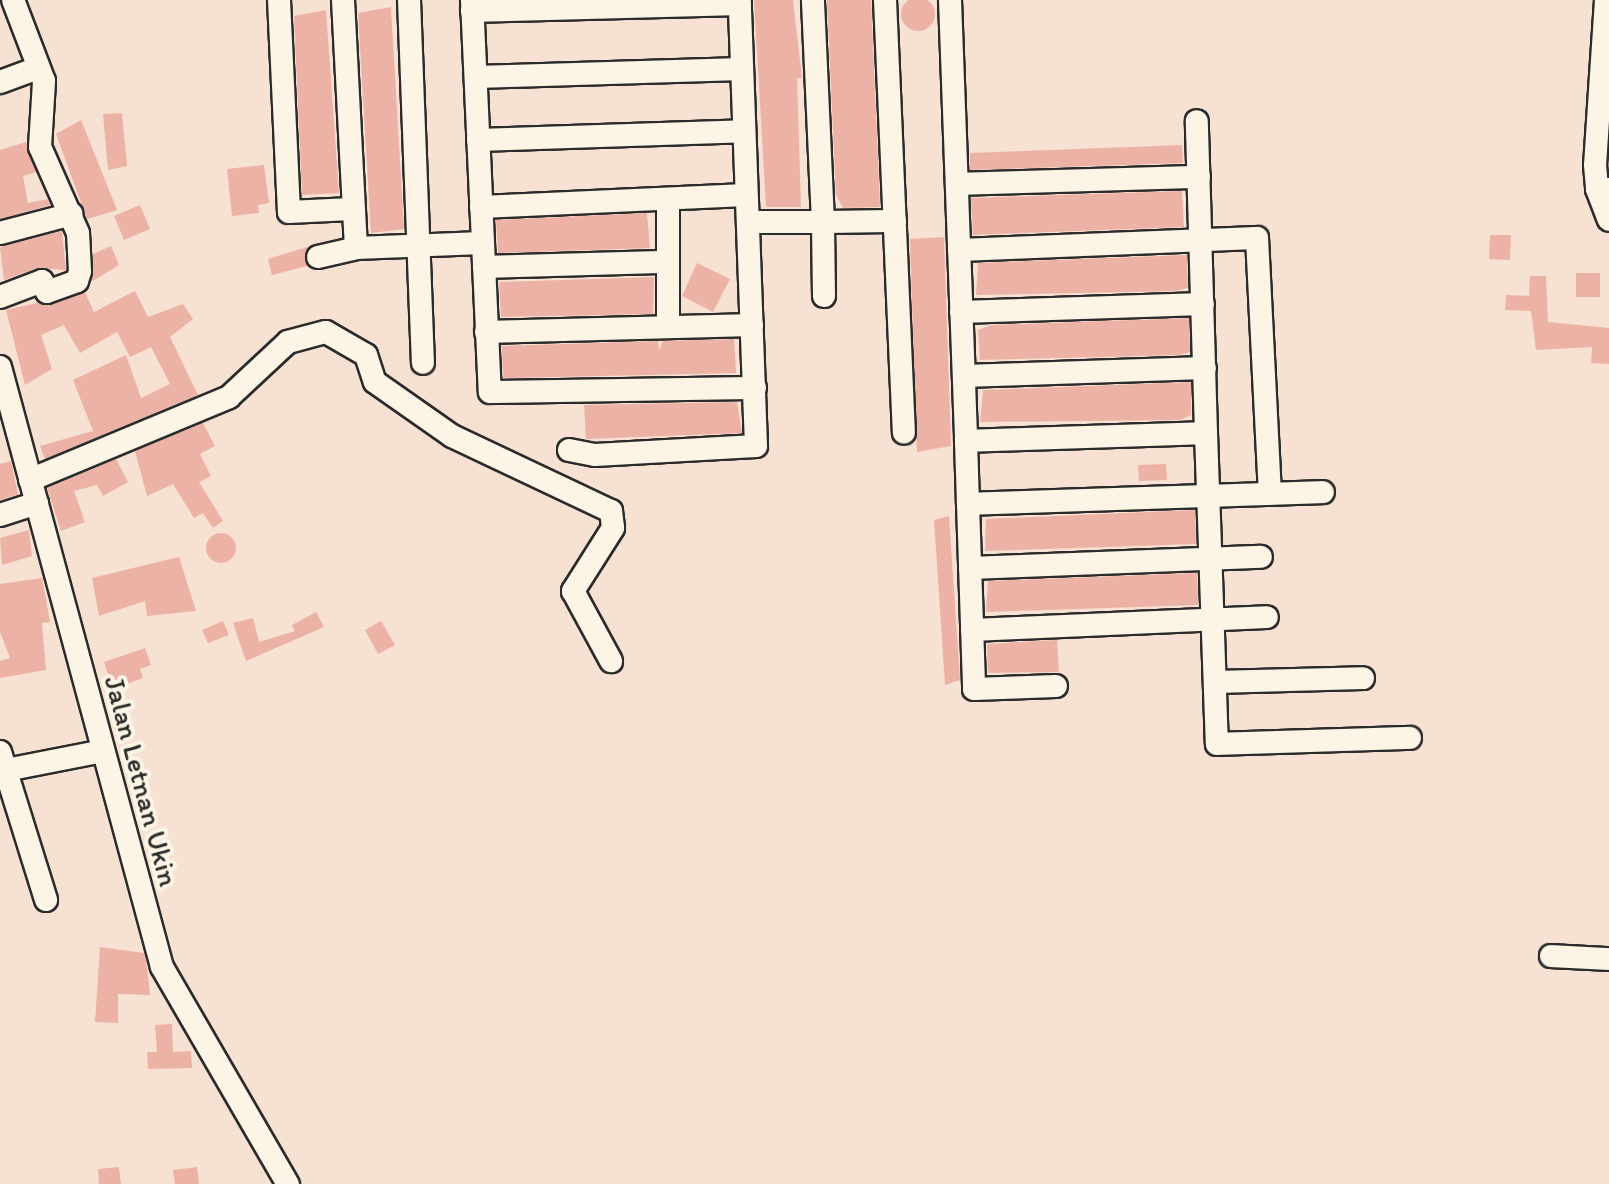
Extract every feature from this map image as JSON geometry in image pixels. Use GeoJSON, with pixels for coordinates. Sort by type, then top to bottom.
{"type":"FeatureCollection","features":[{"type":"Feature","properties":{"kind":"street"},"geometry":{"type":"LineString","coordinates":[[0,297],[42,281],[47,292],[77,281],[72,214],[40,147],[45,106],[38,68],[13,0]]}},
{"type":"Feature","properties":{"kind":"street"},"geometry":{"type":"LineString","coordinates":[[279,0],[289,212],[351,209]]}},
{"type":"Feature","properties":{"kind":"street"},"geometry":{"type":"LineString","coordinates":[[343,0],[351,209],[356,248]]}},
{"type":"Feature","properties":{"kind":"street"},"geometry":{"type":"LineString","coordinates":[[409,0],[423,363]]}},
{"type":"Feature","properties":{"kind":"street"},"geometry":{"type":"LineString","coordinates":[[813,0],[824,296]]}},
{"type":"Feature","properties":{"kind":"street"},"geometry":{"type":"LineString","coordinates":[[885,0],[904,433]]}},
{"type":"Feature","properties":{"kind":"street"},"geometry":{"type":"LineString","coordinates":[[950,0],[974,689],[1056,686]]}},
{"type":"Feature","properties":{"kind":"street"},"geometry":{"type":"LineString","coordinates":[[1606,0],[1603,189],[1609,220]]}},
{"type":"Feature","properties":{"kind":"street"},"geometry":{"type":"LineString","coordinates":[[569,450],[750,450],[758,439],[740,2],[472,6],[487,385],[497,395],[755,388]]}},
{"type":"Feature","properties":{"kind":"street"},"geometry":{"type":"LineString","coordinates":[[0,82],[38,68]]}},
{"type":"Feature","properties":{"kind":"street"},"geometry":{"type":"LineString","coordinates":[[476,77],[742,69]]}},
{"type":"Feature","properties":{"kind":"street"},"geometry":{"type":"LineString","coordinates":[[1197,121],[1217,744],[1410,738]]}},
{"type":"Feature","properties":{"kind":"street"},"geometry":{"type":"LineString","coordinates":[[478,140],[744,131]]}},
{"type":"Feature","properties":{"kind":"street"},"geometry":{"type":"LineString","coordinates":[[957,184],[1199,177]]}},
{"type":"Feature","properties":{"kind":"street"},"geometry":{"type":"LineString","coordinates":[[481,207],[746,195]]}},
{"type":"Feature","properties":{"kind":"street"},"geometry":{"type":"LineString","coordinates":[[668,199],[668,325]]}},
{"type":"Feature","properties":{"kind":"street"},"geometry":{"type":"LineString","coordinates":[[0,233],[72,214]]}},
{"type":"Feature","properties":{"kind":"street"},"geometry":{"type":"LineString","coordinates":[[749,222],[895,221]]}},
{"type":"Feature","properties":{"kind":"street"},"geometry":{"type":"LineString","coordinates":[[959,250],[1201,240],[1259,242],[1270,494]]}},
{"type":"Feature","properties":{"kind":"street"},"geometry":{"type":"LineString","coordinates":[[318,257],[356,248],[482,243]]}},
{"type":"Feature","properties":{"kind":"street"},"geometry":{"type":"LineString","coordinates":[[484,267],[667,262]]}},
{"type":"Feature","properties":{"kind":"street"},"geometry":{"type":"LineString","coordinates":[[961,312],[1203,304]]}},
{"type":"Feature","properties":{"kind":"street"},"geometry":{"type":"LineString","coordinates":[[486,332],[752,325]]}},
{"type":"Feature","properties":{"kind":"street"},"geometry":{"type":"LineString","coordinates":[[30,480],[229,397],[288,342],[326,332],[366,355],[375,382],[427,421],[611,511],[613,528],[573,591],[611,661]]}},
{"type":"Feature","properties":{"kind":"street","name":"Jalan Letnan Ukin"},"geometry":{"type":"LineString","coordinates":[[0,368],[37,503],[96,752],[162,967],[281,1161],[288,1184]]}},
{"type":"Feature","properties":{"kind":"street"},"geometry":{"type":"LineString","coordinates":[[964,376],[1205,368]]}},
{"type":"Feature","properties":{"kind":"street"},"geometry":{"type":"LineString","coordinates":[[966,441],[1206,433]]}},
{"type":"Feature","properties":{"kind":"street"},"geometry":{"type":"LineString","coordinates":[[968,504],[1323,492]]}},
{"type":"Feature","properties":{"kind":"street"},"geometry":{"type":"LineString","coordinates":[[0,515],[37,503]]}},
{"type":"Feature","properties":{"kind":"street"},"geometry":{"type":"LineString","coordinates":[[970,568],[1261,557]]}},
{"type":"Feature","properties":{"kind":"street"},"geometry":{"type":"LineString","coordinates":[[972,630],[1267,617]]}},
{"type":"Feature","properties":{"kind":"street"},"geometry":{"type":"LineString","coordinates":[[1215,682],[1363,678]]}},
{"type":"Feature","properties":{"kind":"street"},"geometry":{"type":"LineString","coordinates":[[46,900],[6,768],[85,764],[96,752]]}},
{"type":"Feature","properties":{"kind":"street"},"geometry":{"type":"LineString","coordinates":[[1551,956],[1609,959]]}},
{"type":"Feature","properties":{"kind":"building"},"geometry":{"type":"Polygon","coordinates":[[[918,-3],[930,2],[935,14],[930,26],[918,31],[906,26],[901,14],[906,2],[918,-3]]]}},
{"type":"Feature","properties":{"kind":"building"},"geometry":{"type":"Polygon","coordinates":[[[754,0],[793,0],[802,78],[797,78],[801,207],[766,207],[754,0]]]}},
{"type":"Feature","properties":{"kind":"building"},"geometry":{"type":"Polygon","coordinates":[[[827,0],[871,0],[880,207],[843,208],[836,195],[827,0]]]}},
{"type":"Feature","properties":{"kind":"building"},"geometry":{"type":"Polygon","coordinates":[[[391,7],[404,229],[371,233],[358,13],[391,7]]]}},
{"type":"Feature","properties":{"kind":"building"},"geometry":{"type":"Polygon","coordinates":[[[326,10],[339,193],[302,195],[294,16],[326,10]]]}},
{"type":"Feature","properties":{"kind":"building"},"geometry":{"type":"Polygon","coordinates":[[[122,113],[127,166],[108,170],[103,114],[122,113]]]}},
{"type":"Feature","properties":{"kind":"building"},"geometry":{"type":"Polygon","coordinates":[[[81,120],[117,210],[87,219],[56,134],[81,120]]]}},
{"type":"Feature","properties":{"kind":"building"},"geometry":{"type":"Polygon","coordinates":[[[26,142],[36,172],[23,176],[28,203],[48,199],[50,205],[0,219],[0,150],[26,142]]]}},
{"type":"Feature","properties":{"kind":"building"},"geometry":{"type":"Polygon","coordinates":[[[1182,145],[1183,163],[970,170],[970,153],[1182,145]]]}},
{"type":"Feature","properties":{"kind":"building"},"geometry":{"type":"Polygon","coordinates":[[[264,165],[269,203],[258,205],[259,213],[232,216],[227,169],[264,165]]]}},
{"type":"Feature","properties":{"kind":"building"},"geometry":{"type":"Polygon","coordinates":[[[1182,191],[1184,227],[973,235],[971,198],[1182,191]]]}},
{"type":"Feature","properties":{"kind":"building"},"geometry":{"type":"Polygon","coordinates":[[[140,205],[150,229],[124,240],[114,216],[140,205]]]}},
{"type":"Feature","properties":{"kind":"building"},"geometry":{"type":"Polygon","coordinates":[[[647,213],[650,248],[498,253],[496,220],[647,213]]]}},
{"type":"Feature","properties":{"kind":"building"},"geometry":{"type":"Polygon","coordinates":[[[62,231],[66,270],[38,268],[4,280],[0,247],[62,231]]]}},
{"type":"Feature","properties":{"kind":"building"},"geometry":{"type":"Polygon","coordinates":[[[1490,235],[1511,235],[1510,260],[1489,259],[1490,235]]]}},
{"type":"Feature","properties":{"kind":"building"},"geometry":{"type":"Polygon","coordinates":[[[944,237],[951,446],[917,452],[910,239],[944,237]]]}},
{"type":"Feature","properties":{"kind":"building"},"geometry":{"type":"Polygon","coordinates":[[[111,246],[119,265],[91,282],[93,254],[111,246]]]}},
{"type":"Feature","properties":{"kind":"building"},"geometry":{"type":"Polygon","coordinates":[[[307,247],[307,266],[272,275],[268,259],[307,247]]]}},
{"type":"Feature","properties":{"kind":"building"},"geometry":{"type":"Polygon","coordinates":[[[1187,255],[1188,288],[1175,291],[976,295],[978,263],[1187,255]]]}},
{"type":"Feature","properties":{"kind":"building"},"geometry":{"type":"Polygon","coordinates":[[[697,263],[730,279],[713,312],[682,296],[697,263]]]}},
{"type":"Feature","properties":{"kind":"building"},"geometry":{"type":"Polygon","coordinates":[[[1576,273],[1600,273],[1600,297],[1576,297],[1576,273]]]}},
{"type":"Feature","properties":{"kind":"building"},"geometry":{"type":"Polygon","coordinates":[[[1530,276],[1546,276],[1548,322],[1609,328],[1609,364],[1591,363],[1592,347],[1536,350],[1531,311],[1505,310],[1506,295],[1529,296],[1530,276]]]}},
{"type":"Feature","properties":{"kind":"building"},"geometry":{"type":"Polygon","coordinates":[[[654,277],[653,314],[501,317],[499,282],[654,277]]]}},
{"type":"Feature","properties":{"kind":"building"},"geometry":{"type":"Polygon","coordinates":[[[135,291],[148,317],[183,304],[193,319],[170,337],[198,395],[45,459],[40,446],[93,431],[73,380],[126,355],[141,398],[170,384],[151,347],[130,357],[117,332],[80,353],[64,325],[41,335],[52,369],[25,385],[6,310],[85,292],[94,312],[135,291]]]}},
{"type":"Feature","properties":{"kind":"building"},"geometry":{"type":"Polygon","coordinates":[[[1189,318],[1190,352],[1179,355],[980,360],[978,330],[992,325],[1189,318]]]}},
{"type":"Feature","properties":{"kind":"building"},"geometry":{"type":"Polygon","coordinates":[[[734,339],[736,373],[503,378],[502,346],[658,341],[659,350],[663,341],[734,339]]]}},
{"type":"Feature","properties":{"kind":"building"},"geometry":{"type":"Polygon","coordinates":[[[1191,382],[1191,415],[1180,420],[980,422],[983,390],[1191,382]]]}},
{"type":"Feature","properties":{"kind":"building"},"geometry":{"type":"Polygon","coordinates":[[[737,402],[742,433],[586,439],[584,405],[737,402]]]}},
{"type":"Feature","properties":{"kind":"building"},"geometry":{"type":"Polygon","coordinates":[[[203,423],[215,446],[200,454],[211,476],[199,482],[223,521],[213,528],[203,513],[194,518],[173,484],[147,496],[135,451],[203,423]]]}},
{"type":"Feature","properties":{"kind":"building"},"geometry":{"type":"Polygon","coordinates":[[[116,459],[128,482],[103,496],[97,485],[74,491],[85,522],[61,531],[47,488],[116,459]]]}},
{"type":"Feature","properties":{"kind":"building"},"geometry":{"type":"Polygon","coordinates":[[[11,461],[18,494],[0,500],[0,464],[11,461]]]}},
{"type":"Feature","properties":{"kind":"building"},"geometry":{"type":"Polygon","coordinates":[[[1166,464],[1167,480],[1139,481],[1138,465],[1166,464]]]}},
{"type":"Feature","properties":{"kind":"building"},"geometry":{"type":"Polygon","coordinates":[[[1195,510],[1196,544],[985,551],[986,519],[1195,510]]]}},
{"type":"Feature","properties":{"kind":"building"},"geometry":{"type":"Polygon","coordinates":[[[949,516],[960,680],[945,685],[934,520],[949,516]]]}},
{"type":"Feature","properties":{"kind":"building"},"geometry":{"type":"Polygon","coordinates":[[[29,530],[32,556],[2,565],[0,538],[29,530]]]}},
{"type":"Feature","properties":{"kind":"building"},"geometry":{"type":"Polygon","coordinates":[[[221,533],[232,537],[236,548],[232,559],[221,563],[210,559],[206,548],[210,537],[221,533]]]}},
{"type":"Feature","properties":{"kind":"building"},"geometry":{"type":"Polygon","coordinates":[[[179,557],[196,611],[147,616],[145,601],[99,616],[92,578],[179,557]]]}},
{"type":"Feature","properties":{"kind":"building"},"geometry":{"type":"Polygon","coordinates":[[[1197,573],[1198,605],[986,612],[988,581],[1197,573]]]}},
{"type":"Feature","properties":{"kind":"building"},"geometry":{"type":"Polygon","coordinates":[[[42,578],[50,622],[42,623],[46,670],[0,678],[0,661],[10,658],[0,632],[0,584],[42,578]]]}},
{"type":"Feature","properties":{"kind":"building"},"geometry":{"type":"Polygon","coordinates":[[[316,612],[324,627],[246,661],[233,623],[253,618],[259,642],[295,631],[292,625],[316,612]]]}},
{"type":"Feature","properties":{"kind":"building"},"geometry":{"type":"Polygon","coordinates":[[[223,621],[229,635],[208,643],[202,630],[223,621]]]}},
{"type":"Feature","properties":{"kind":"building"},"geometry":{"type":"Polygon","coordinates":[[[381,621],[395,645],[378,654],[365,630],[381,621]]]}},
{"type":"Feature","properties":{"kind":"building"},"geometry":{"type":"Polygon","coordinates":[[[1057,640],[1059,672],[988,673],[987,644],[1057,640]]]}},
{"type":"Feature","properties":{"kind":"building"},"geometry":{"type":"Polygon","coordinates":[[[145,648],[151,665],[140,669],[143,678],[113,689],[104,662],[145,648]]]}},
{"type":"Feature","properties":{"kind":"building"},"geometry":{"type":"Polygon","coordinates":[[[100,947],[144,953],[150,995],[118,994],[118,1023],[95,1022],[100,947]]]}},
{"type":"Feature","properties":{"kind":"building"},"geometry":{"type":"Polygon","coordinates":[[[172,1024],[173,1052],[191,1051],[192,1068],[148,1069],[147,1052],[157,1052],[155,1025],[172,1024]]]}},
{"type":"Feature","properties":{"kind":"building"},"geometry":{"type":"Polygon","coordinates":[[[119,1167],[121,1184],[99,1184],[98,1169],[119,1167]]]}},
{"type":"Feature","properties":{"kind":"building"},"geometry":{"type":"Polygon","coordinates":[[[197,1167],[199,1184],[175,1184],[173,1170],[197,1167]]]}}]}
